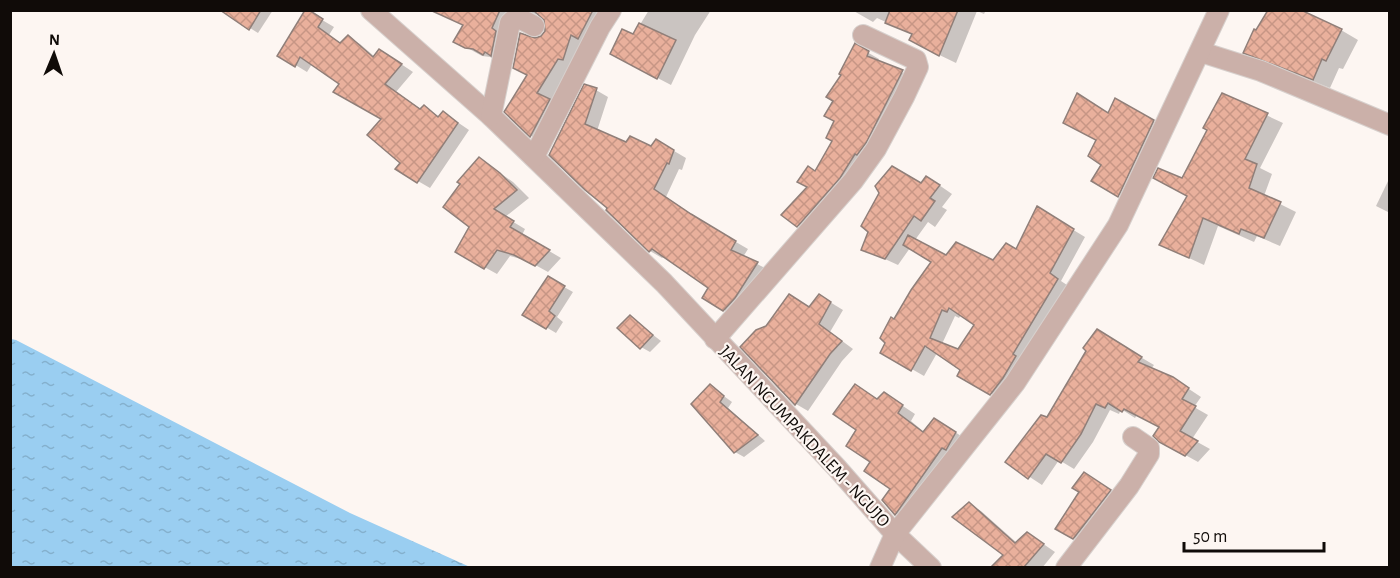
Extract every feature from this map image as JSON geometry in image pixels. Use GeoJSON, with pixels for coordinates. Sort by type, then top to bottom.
{"type":"FeatureCollection","features":[{"type":"Feature","properties":{"kind":"street","name":"JALAN NGUMPAKDALEM - NGUJO"},"geometry":{"type":"LineString","coordinates":[[372,10],[491,116],[664,283],[837,468],[895,534],[1015,384],[1118,225],[1219,10]]}},
{"type":"Feature","properties":{"kind":"street"},"geometry":{"type":"LineString","coordinates":[[534,158],[600,27],[611,10]]}},
{"type":"Feature","properties":{"kind":"street"},"geometry":{"type":"LineString","coordinates":[[491,116],[510,23],[513,19],[518,18],[534,26]]}},
{"type":"Feature","properties":{"kind":"street"},"geometry":{"type":"LineString","coordinates":[[715,339],[853,181],[876,149],[904,97],[918,67],[915,60],[863,35]]}},
{"type":"Feature","properties":{"kind":"street"},"geometry":{"type":"LineString","coordinates":[[1201,52],[1261,71],[1389,125]]}},
{"type":"Feature","properties":{"kind":"street"},"geometry":{"type":"LineString","coordinates":[[1066,567],[1129,486],[1149,454],[1149,448],[1133,437]]}},
{"type":"Feature","properties":{"kind":"street"},"geometry":{"type":"LineString","coordinates":[[880,567],[895,534],[931,567]]}},
{"type":"Feature","properties":{"kind":"water"},"geometry":{"type":"Polygon","coordinates":[[[11,339],[350,513],[470,567],[11,567],[11,339]]]}},
{"type":"Feature","properties":{"kind":"building"},"geometry":{"type":"Polygon","coordinates":[[[220,10],[261,10],[249,30],[220,10]]]}},
{"type":"Feature","properties":{"kind":"building"},"geometry":{"type":"Polygon","coordinates":[[[305,10],[323,19],[318,27],[340,43],[348,35],[373,57],[379,49],[402,64],[385,84],[420,109],[424,105],[438,117],[443,111],[458,123],[417,183],[395,169],[400,163],[367,135],[381,119],[333,92],[339,84],[300,57],[295,67],[277,56],[305,10]]]}},
{"type":"Feature","properties":{"kind":"building"},"geometry":{"type":"Polygon","coordinates":[[[430,10],[500,10],[492,28],[496,31],[491,56],[485,52],[483,55],[453,42],[463,25],[430,10]]]}},
{"type":"Feature","properties":{"kind":"building"},"geometry":{"type":"Polygon","coordinates":[[[533,10],[593,10],[578,39],[571,35],[563,60],[558,59],[537,93],[550,99],[530,137],[504,112],[527,75],[513,68],[520,33],[535,38],[541,36],[545,31],[544,20],[533,10]]]}},
{"type":"Feature","properties":{"kind":"building"},"geometry":{"type":"Polygon","coordinates":[[[890,10],[958,10],[939,56],[909,40],[912,34],[885,23],[890,10]]]}},
{"type":"Feature","properties":{"kind":"building"},"geometry":{"type":"Polygon","coordinates":[[[1268,10],[1301,10],[1342,29],[1326,61],[1322,59],[1313,80],[1243,53],[1254,29],[1256,30],[1268,10]]]}},
{"type":"Feature","properties":{"kind":"building"},"geometry":{"type":"Polygon","coordinates":[[[639,23],[676,40],[657,79],[610,54],[622,29],[633,34],[639,23]]]}},
{"type":"Feature","properties":{"kind":"building"},"geometry":{"type":"Polygon","coordinates":[[[855,43],[869,51],[867,56],[903,70],[866,143],[857,155],[855,154],[840,178],[797,227],[781,215],[807,187],[797,182],[808,166],[815,171],[832,141],[826,138],[834,121],[824,116],[833,101],[826,97],[841,75],[839,74],[855,43]]]}},
{"type":"Feature","properties":{"kind":"building"},"geometry":{"type":"Polygon","coordinates":[[[584,84],[597,88],[585,124],[626,142],[630,136],[651,146],[656,139],[674,150],[669,164],[667,163],[654,189],[736,241],[731,250],[758,262],[735,298],[723,311],[702,298],[708,288],[652,249],[649,252],[606,210],[607,208],[549,155],[584,84]]]}},
{"type":"Feature","properties":{"kind":"building"},"geometry":{"type":"Polygon","coordinates":[[[1077,93],[1108,113],[1115,98],[1154,120],[1118,197],[1091,181],[1101,165],[1088,156],[1096,140],[1063,123],[1077,93]]]}},
{"type":"Feature","properties":{"kind":"building"},"geometry":{"type":"Polygon","coordinates":[[[1222,93],[1268,113],[1245,159],[1257,164],[1249,188],[1281,202],[1264,238],[1241,229],[1239,234],[1203,218],[1189,258],[1159,245],[1187,196],[1153,178],[1158,168],[1182,178],[1207,130],[1203,128],[1222,93]]]}},
{"type":"Feature","properties":{"kind":"building"},"geometry":{"type":"Polygon","coordinates":[[[479,157],[517,190],[494,209],[514,221],[510,227],[550,250],[535,266],[514,255],[497,250],[484,269],[455,252],[469,227],[443,207],[460,184],[457,182],[479,157]]]}},
{"type":"Feature","properties":{"kind":"building"},"geometry":{"type":"Polygon","coordinates":[[[892,166],[921,183],[926,176],[940,185],[930,198],[935,201],[921,221],[914,216],[885,259],[861,250],[868,232],[861,226],[879,193],[875,186],[892,166]]]}},
{"type":"Feature","properties":{"kind":"building"},"geometry":{"type":"Polygon","coordinates":[[[1037,206],[1074,229],[1050,273],[1058,279],[1013,354],[1016,356],[990,395],[957,376],[960,370],[925,346],[911,371],[880,353],[885,343],[880,338],[891,317],[894,319],[931,262],[903,245],[908,235],[946,255],[956,242],[993,260],[1006,243],[1016,249],[1037,206]],[[949,308],[947,312],[942,310],[930,338],[958,349],[974,325],[949,308]]]}},
{"type":"Feature","properties":{"kind":"building"},"geometry":{"type":"Polygon","coordinates":[[[548,276],[565,286],[549,311],[555,316],[546,329],[522,315],[548,276]]]}},
{"type":"Feature","properties":{"kind":"building"},"geometry":{"type":"Polygon","coordinates":[[[789,294],[809,307],[819,294],[831,302],[819,324],[842,341],[830,354],[795,405],[740,347],[756,330],[766,326],[789,294]]]}},
{"type":"Feature","properties":{"kind":"building"},"geometry":{"type":"Polygon","coordinates":[[[630,315],[653,335],[640,349],[617,328],[630,315]]]}},
{"type":"Feature","properties":{"kind":"building"},"geometry":{"type":"Polygon","coordinates":[[[1097,329],[1142,357],[1138,362],[1173,377],[1189,388],[1182,399],[1196,406],[1180,431],[1198,441],[1185,456],[1159,442],[1153,436],[1159,427],[1124,409],[1122,412],[1108,403],[1105,408],[1096,404],[1081,434],[1061,463],[1046,454],[1028,479],[1005,462],[1041,415],[1047,417],[1086,351],[1083,348],[1097,329]]]}},
{"type":"Feature","properties":{"kind":"building"},"geometry":{"type":"Polygon","coordinates":[[[710,384],[724,396],[720,402],[758,435],[734,453],[691,404],[710,384]]]}},
{"type":"Feature","properties":{"kind":"building"},"geometry":{"type":"Polygon","coordinates":[[[855,384],[877,399],[884,392],[903,405],[898,413],[923,432],[934,418],[956,432],[946,450],[942,448],[895,515],[882,500],[890,489],[864,471],[870,462],[846,446],[856,430],[833,414],[855,384]]]}},
{"type":"Feature","properties":{"kind":"building"},"geometry":{"type":"Polygon","coordinates":[[[1084,472],[1111,490],[1073,539],[1055,529],[1079,492],[1072,488],[1084,472]]]}},
{"type":"Feature","properties":{"kind":"building"},"geometry":{"type":"Polygon","coordinates":[[[969,502],[1015,543],[1027,532],[1044,544],[1024,567],[991,567],[1003,555],[952,517],[969,502]]]}}]}
